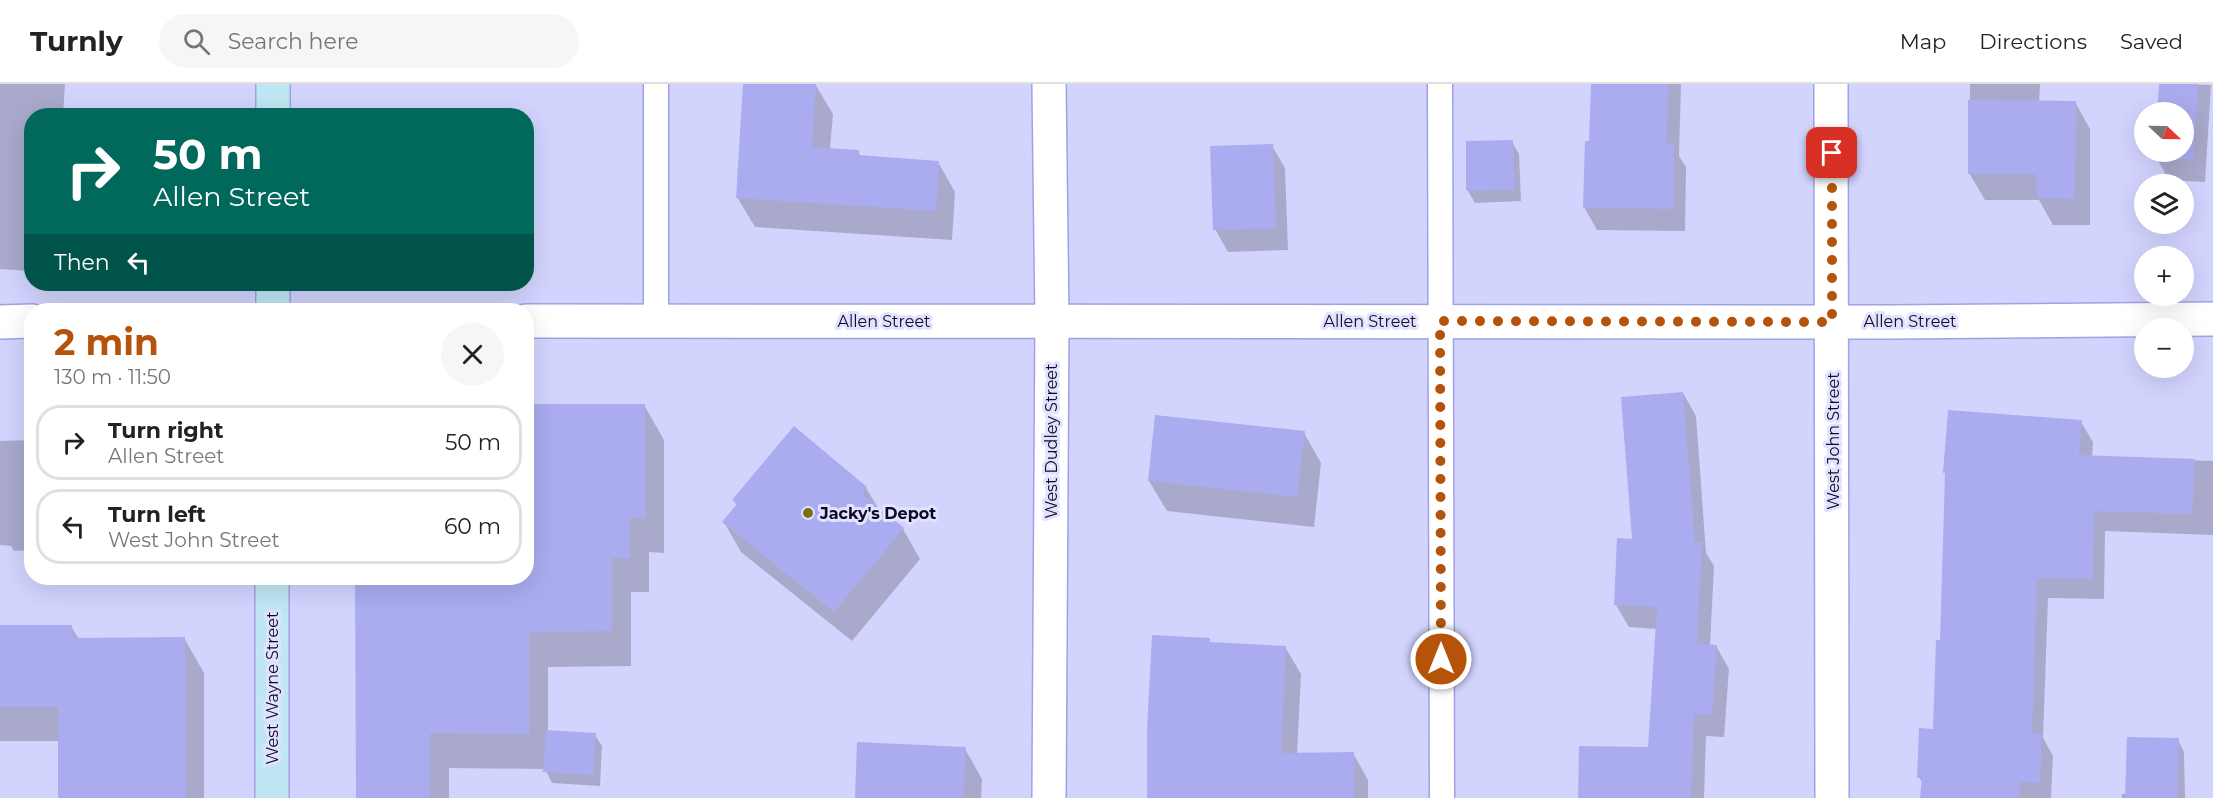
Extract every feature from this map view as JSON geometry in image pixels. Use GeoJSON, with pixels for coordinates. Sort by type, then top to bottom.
{"type":"FeatureCollection","features":[{"type":"Feature","properties":{"kind":"street"},"geometry":{"type":"LineString","coordinates":[[273,84],[273,108]]}},
{"type":"Feature","properties":{"kind":"street","name":"West Dudley Street"},"geometry":{"type":"LineString","coordinates":[[1049,84],[1052,320],[1049,798]]}},
{"type":"Feature","properties":{"kind":"street","name":"West John Street"},"geometry":{"type":"LineString","coordinates":[[1831,84],[1832,798]]}},
{"type":"Feature","properties":{"kind":"street","name":"Allen Street"},"geometry":{"type":"LineString","coordinates":[[534,321],[1832,322],[2213,319]]}},
{"type":"Feature","properties":{"kind":"street"},"geometry":{"type":"LineString","coordinates":[[0,322],[24,321]]}},
{"type":"Feature","properties":{"kind":"street","name":"West Wayne Street"},"geometry":{"type":"LineString","coordinates":[[272,585],[272,798]]}},
{"type":"Feature","properties":{"kind":"lane"},"geometry":{"type":"LineString","coordinates":[[656,84],[656,322]]}},
{"type":"Feature","properties":{"kind":"lane"},"geometry":{"type":"LineString","coordinates":[[1440,84],[1442,798]]}},
{"type":"Feature","properties":{"kind":"building"},"geometry":{"type":"Polygon","coordinates":[[[743,84],[816,84],[812,147],[859,150],[858,155],[939,161],[936,211],[736,198],[743,84]]]}},
{"type":"Feature","properties":{"kind":"building"},"geometry":{"type":"Polygon","coordinates":[[[1591,84],[1668,84],[1667,143],[1674,143],[1673,209],[1583,208],[1585,141],[1589,141],[1591,84]]]}},
{"type":"Feature","properties":{"kind":"building"},"geometry":{"type":"Polygon","coordinates":[[[2159,84],[2198,84],[2194,145],[2194,102],[2158,102],[2159,84]]]}},
{"type":"Feature","properties":{"kind":"building"},"geometry":{"type":"Polygon","coordinates":[[[1968,100],[2076,101],[2075,199],[2037,198],[2036,174],[1968,174],[1968,100]]]}},
{"type":"Feature","properties":{"kind":"building"},"geometry":{"type":"Polygon","coordinates":[[[1513,140],[1515,190],[1466,191],[1466,141],[1513,140]]]}},
{"type":"Feature","properties":{"kind":"building"},"geometry":{"type":"Polygon","coordinates":[[[1273,144],[1276,228],[1213,230],[1210,146],[1273,144]]]}},
{"type":"Feature","properties":{"kind":"building"},"geometry":{"type":"Polygon","coordinates":[[[1683,392],[1695,542],[1702,542],[1697,643],[1717,645],[1712,715],[1694,714],[1691,798],[1578,798],[1579,746],[1648,747],[1657,607],[1614,605],[1617,538],[1632,539],[1621,397],[1683,392]]]}},
{"type":"Feature","properties":{"kind":"building"},"geometry":{"type":"Polygon","coordinates":[[[534,404],[645,404],[645,518],[630,518],[630,558],[612,558],[612,631],[529,632],[529,734],[430,733],[430,798],[356,798],[355,585],[534,585],[534,404]]]}},
{"type":"Feature","properties":{"kind":"building"},"geometry":{"type":"Polygon","coordinates":[[[1948,410],[2082,420],[2079,455],[2195,459],[2192,514],[2094,511],[2093,579],[2037,578],[2032,733],[2042,734],[2040,783],[2020,782],[2019,798],[1920,798],[1922,778],[1917,778],[1919,728],[1933,729],[1936,640],[1940,640],[1945,473],[1943,473],[1948,410]]]}},
{"type":"Feature","properties":{"kind":"building"},"geometry":{"type":"Polygon","coordinates":[[[1155,415],[1305,431],[1297,497],[1148,481],[1155,415]]]}},
{"type":"Feature","properties":{"kind":"building","name":"Jacky's Depot"},"geometry":{"type":"Polygon","coordinates":[[[794,426],[867,487],[862,494],[904,528],[834,612],[722,522],[737,504],[732,500],[794,426]]]}},
{"type":"Feature","properties":{"kind":"building"},"geometry":{"type":"Polygon","coordinates":[[[0,625],[72,625],[73,638],[185,637],[186,798],[58,798],[58,707],[0,707],[0,625]]]}},
{"type":"Feature","properties":{"kind":"building"},"geometry":{"type":"Polygon","coordinates":[[[1152,635],[1210,638],[1210,642],[1286,646],[1281,753],[1354,752],[1354,798],[1147,798],[1147,729],[1152,635]]]}},
{"type":"Feature","properties":{"kind":"building"},"geometry":{"type":"Polygon","coordinates":[[[546,730],[596,733],[593,775],[543,772],[546,730]]]}},
{"type":"Feature","properties":{"kind":"building"},"geometry":{"type":"Polygon","coordinates":[[[2127,737],[2179,738],[2177,798],[2125,798],[2127,737]]]}},
{"type":"Feature","properties":{"kind":"building"},"geometry":{"type":"Polygon","coordinates":[[[857,742],[966,747],[963,798],[855,798],[857,742]]]}},
{"type":"Feature","properties":{"kind":"place","name":"Jacky's Depot"},"geometry":{"type":"Point","coordinates":[808,513]}},
{"type":"Feature","properties":{"kind":"route"},"geometry":{"type":"LineString","coordinates":[[1441,659],[1440,321],[1832,322],[1832,153]]}}]}
